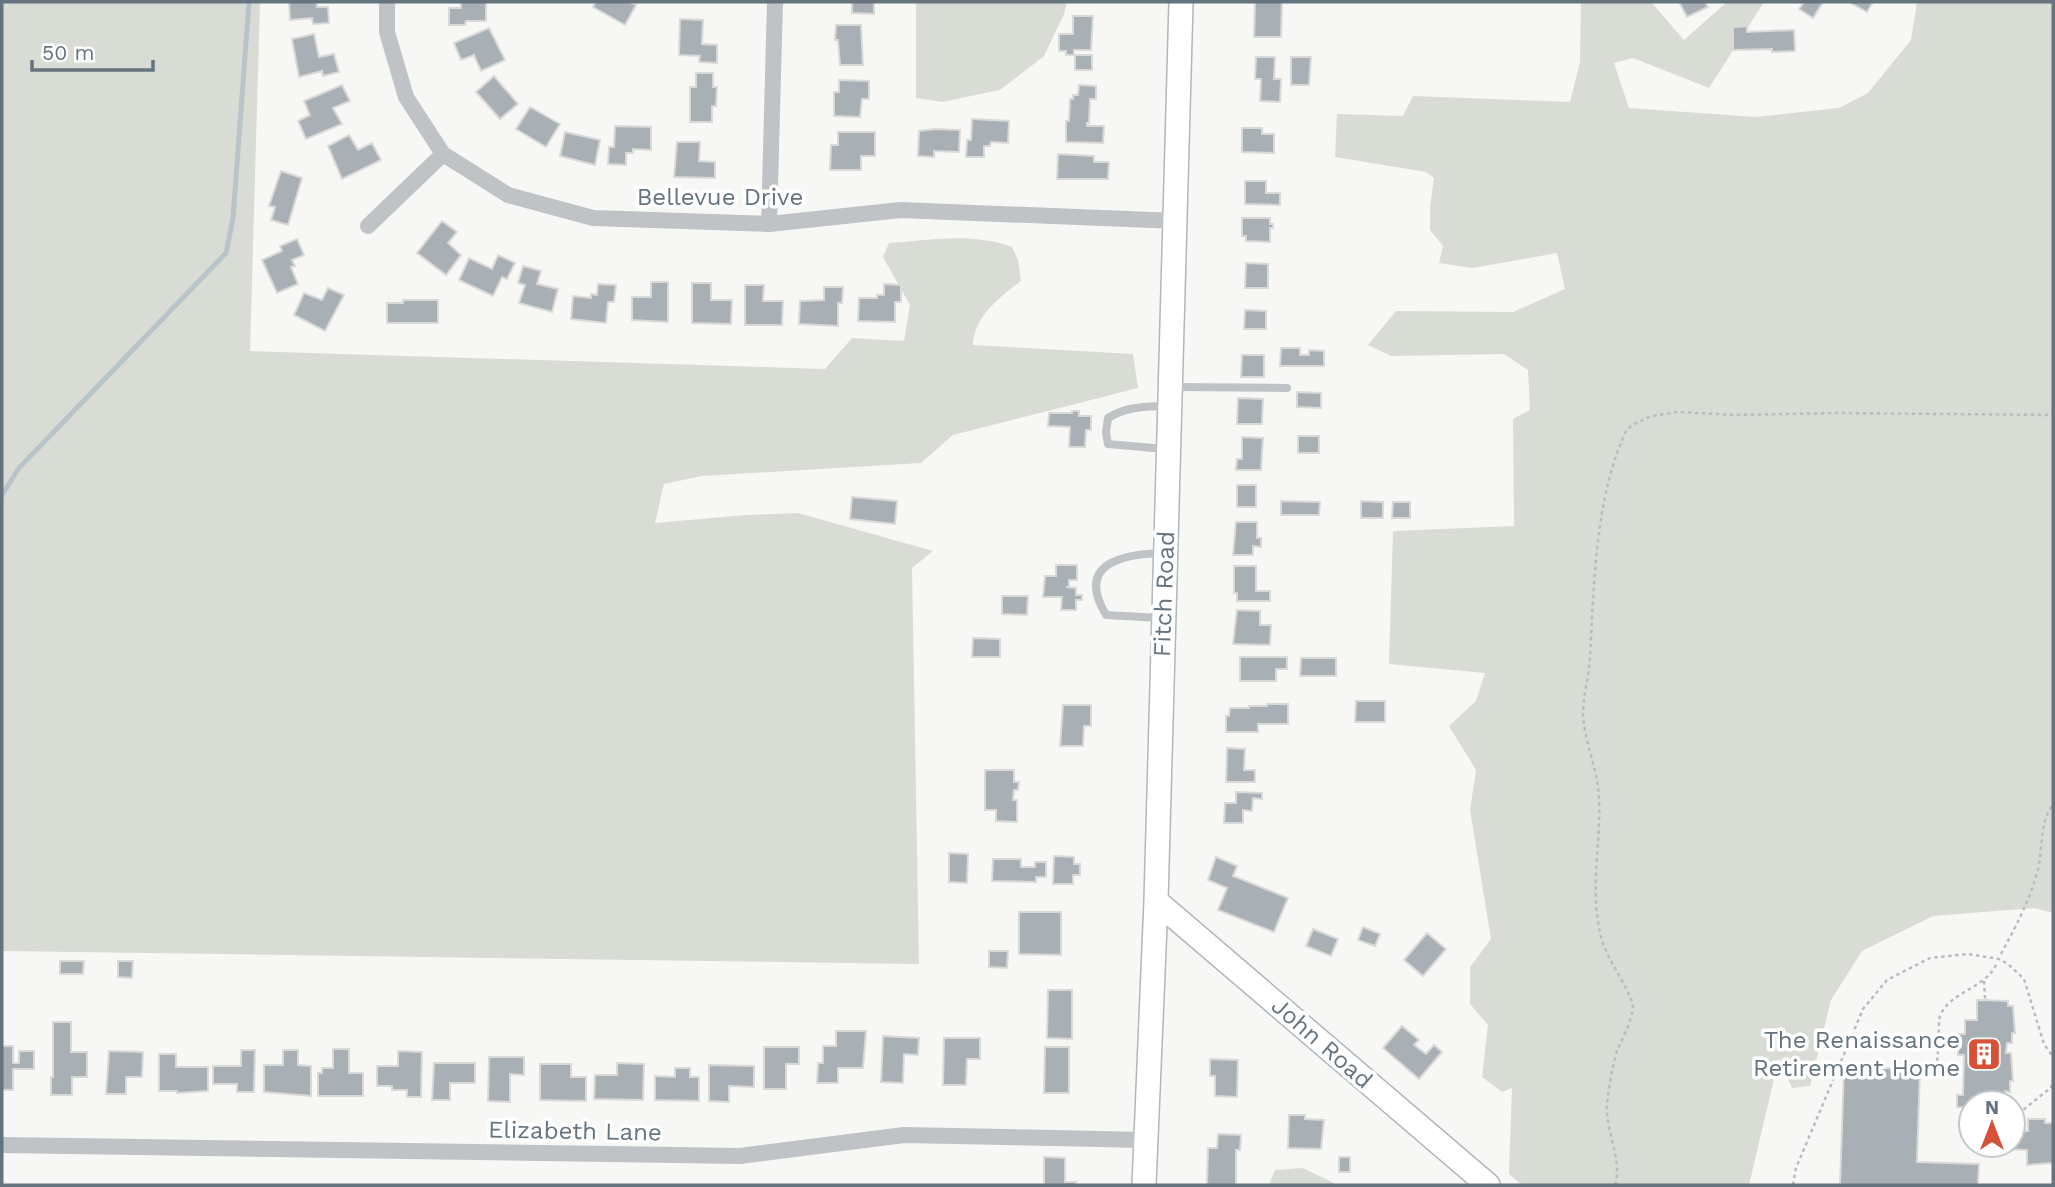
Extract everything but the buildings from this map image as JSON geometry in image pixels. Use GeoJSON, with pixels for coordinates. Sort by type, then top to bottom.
{"type":"FeatureCollection","features":[{"type":"Feature","properties":{"kind":"street","name":"Bellevue Drive"},"geometry":{"type":"LineString","coordinates":[[387,2],[387,32],[406,97],[443,154],[508,195],[593,218],[769,224],[901,210],[1177,221]]}},
{"type":"Feature","properties":{"kind":"street"},"geometry":{"type":"LineString","coordinates":[[769,224],[775,2]]}},
{"type":"Feature","properties":{"kind":"street","name":"Fitch Road"},"geometry":{"type":"LineString","coordinates":[[1144,1185],[1156,901],[1181,2]]}},
{"type":"Feature","properties":{"kind":"street"},"geometry":{"type":"LineString","coordinates":[[368,226],[443,154]]}},
{"type":"Feature","properties":{"kind":"street","name":"John Road"},"geometry":{"type":"LineString","coordinates":[[1156,901],[1488,1185]]}},
{"type":"Feature","properties":{"kind":"street","name":"Elizabeth Lane"},"geometry":{"type":"LineString","coordinates":[[2,1145],[740,1156],[904,1135],[1146,1140]]}},
{"type":"Feature","properties":{"kind":"lane"},"geometry":{"type":"LineString","coordinates":[[1168,449],[1108,444],[1108,418],[1119,411],[1170,396],[1287,388]]}},
{"type":"Feature","properties":{"kind":"lane"},"geometry":{"type":"LineString","coordinates":[[1163,618],[1106,615],[1097,601],[1098,578],[1105,566],[1121,557],[1165,552]]}},
{"type":"Feature","properties":{"kind":"path"},"geometry":{"type":"LineString","coordinates":[[1615,1185],[1616,1161],[1607,1108],[1616,1053],[1633,1013],[1633,1004],[1605,949],[1598,924],[1598,783],[1585,733],[1583,712],[1589,676],[1597,545],[1609,486],[1626,431],[1651,416],[1678,412],[1734,415],[2053,415]]}},
{"type":"Feature","properties":{"kind":"path"},"geometry":{"type":"LineString","coordinates":[[2001,954],[2015,931],[2034,885],[2040,860],[2042,824],[2053,804]]}},
{"type":"Feature","properties":{"kind":"path"},"geometry":{"type":"LineString","coordinates":[[1793,1185],[1796,1168],[1863,1009],[1887,980],[1930,958],[1968,954],[1999,959],[2008,964],[2024,979],[2044,1044],[2053,1057]]}},
{"type":"Feature","properties":{"kind":"path"},"geometry":{"type":"LineString","coordinates":[[1937,1061],[1941,1015],[1956,998],[1984,981],[1997,963]]}},
{"type":"Feature","properties":{"kind":"path"},"geometry":{"type":"LineString","coordinates":[[1984,981],[1985,999]]}},
{"type":"Feature","properties":{"kind":"path"},"geometry":{"type":"LineString","coordinates":[[2027,1107],[2052,1087],[2053,1080]]}},
{"type":"Feature","properties":{"kind":"shaded area"},"geometry":{"type":"Polygon","coordinates":[[[2,2],[260,2],[250,351],[825,369],[852,338],[904,341],[910,305],[883,257],[889,243],[966,238],[1012,247],[1018,260],[1021,281],[983,316],[974,335],[973,345],[1133,354],[1138,388],[953,435],[921,463],[702,476],[664,484],[655,523],[798,513],[933,551],[912,568],[919,964],[2,951],[2,2]]]}},
{"type":"Feature","properties":{"kind":"shaded area"},"geometry":{"type":"Polygon","coordinates":[[[916,2],[1067,2],[1044,56],[1000,90],[942,102],[916,98],[916,2]]]}},
{"type":"Feature","properties":{"kind":"shaded area"},"geometry":{"type":"Polygon","coordinates":[[[1581,2],[1651,2],[1684,40],[1727,2],[1764,2],[1709,88],[1633,58],[1614,63],[1629,108],[1756,117],[1839,108],[1868,93],[1911,40],[1917,2],[2053,2],[2053,913],[2034,908],[1933,916],[1862,951],[1831,1000],[1810,1086],[1792,1088],[1779,1058],[1749,1185],[1522,1185],[1509,1174],[1512,1088],[1502,1092],[1482,1077],[1488,1025],[1470,1004],[1470,967],[1491,939],[1470,810],[1476,770],[1449,726],[1476,701],[1485,673],[1389,664],[1393,531],[1514,526],[1513,419],[1530,410],[1528,370],[1504,354],[1391,356],[1368,345],[1396,311],[1513,312],[1565,289],[1557,253],[1473,268],[1439,263],[1443,246],[1430,230],[1434,178],[1426,172],[1335,157],[1337,114],[1403,116],[1413,96],[1570,102],[1580,62],[1581,2]]]}},
{"type":"Feature","properties":{"kind":"shaded area"},"geometry":{"type":"Polygon","coordinates":[[[1303,1168],[1338,1185],[1269,1185],[1275,1170],[1303,1168]]]}},
{"type":"Feature","properties":{"kind":"waterway"},"geometry":{"type":"LineString","coordinates":[[2,495],[19,468],[226,253],[233,218],[249,2]]}},
{"type":"Feature","properties":{"kind":"place","name":"The Renaissance Retirement Home"},"geometry":{"type":"Point","coordinates":[1984,1054]}}]}
